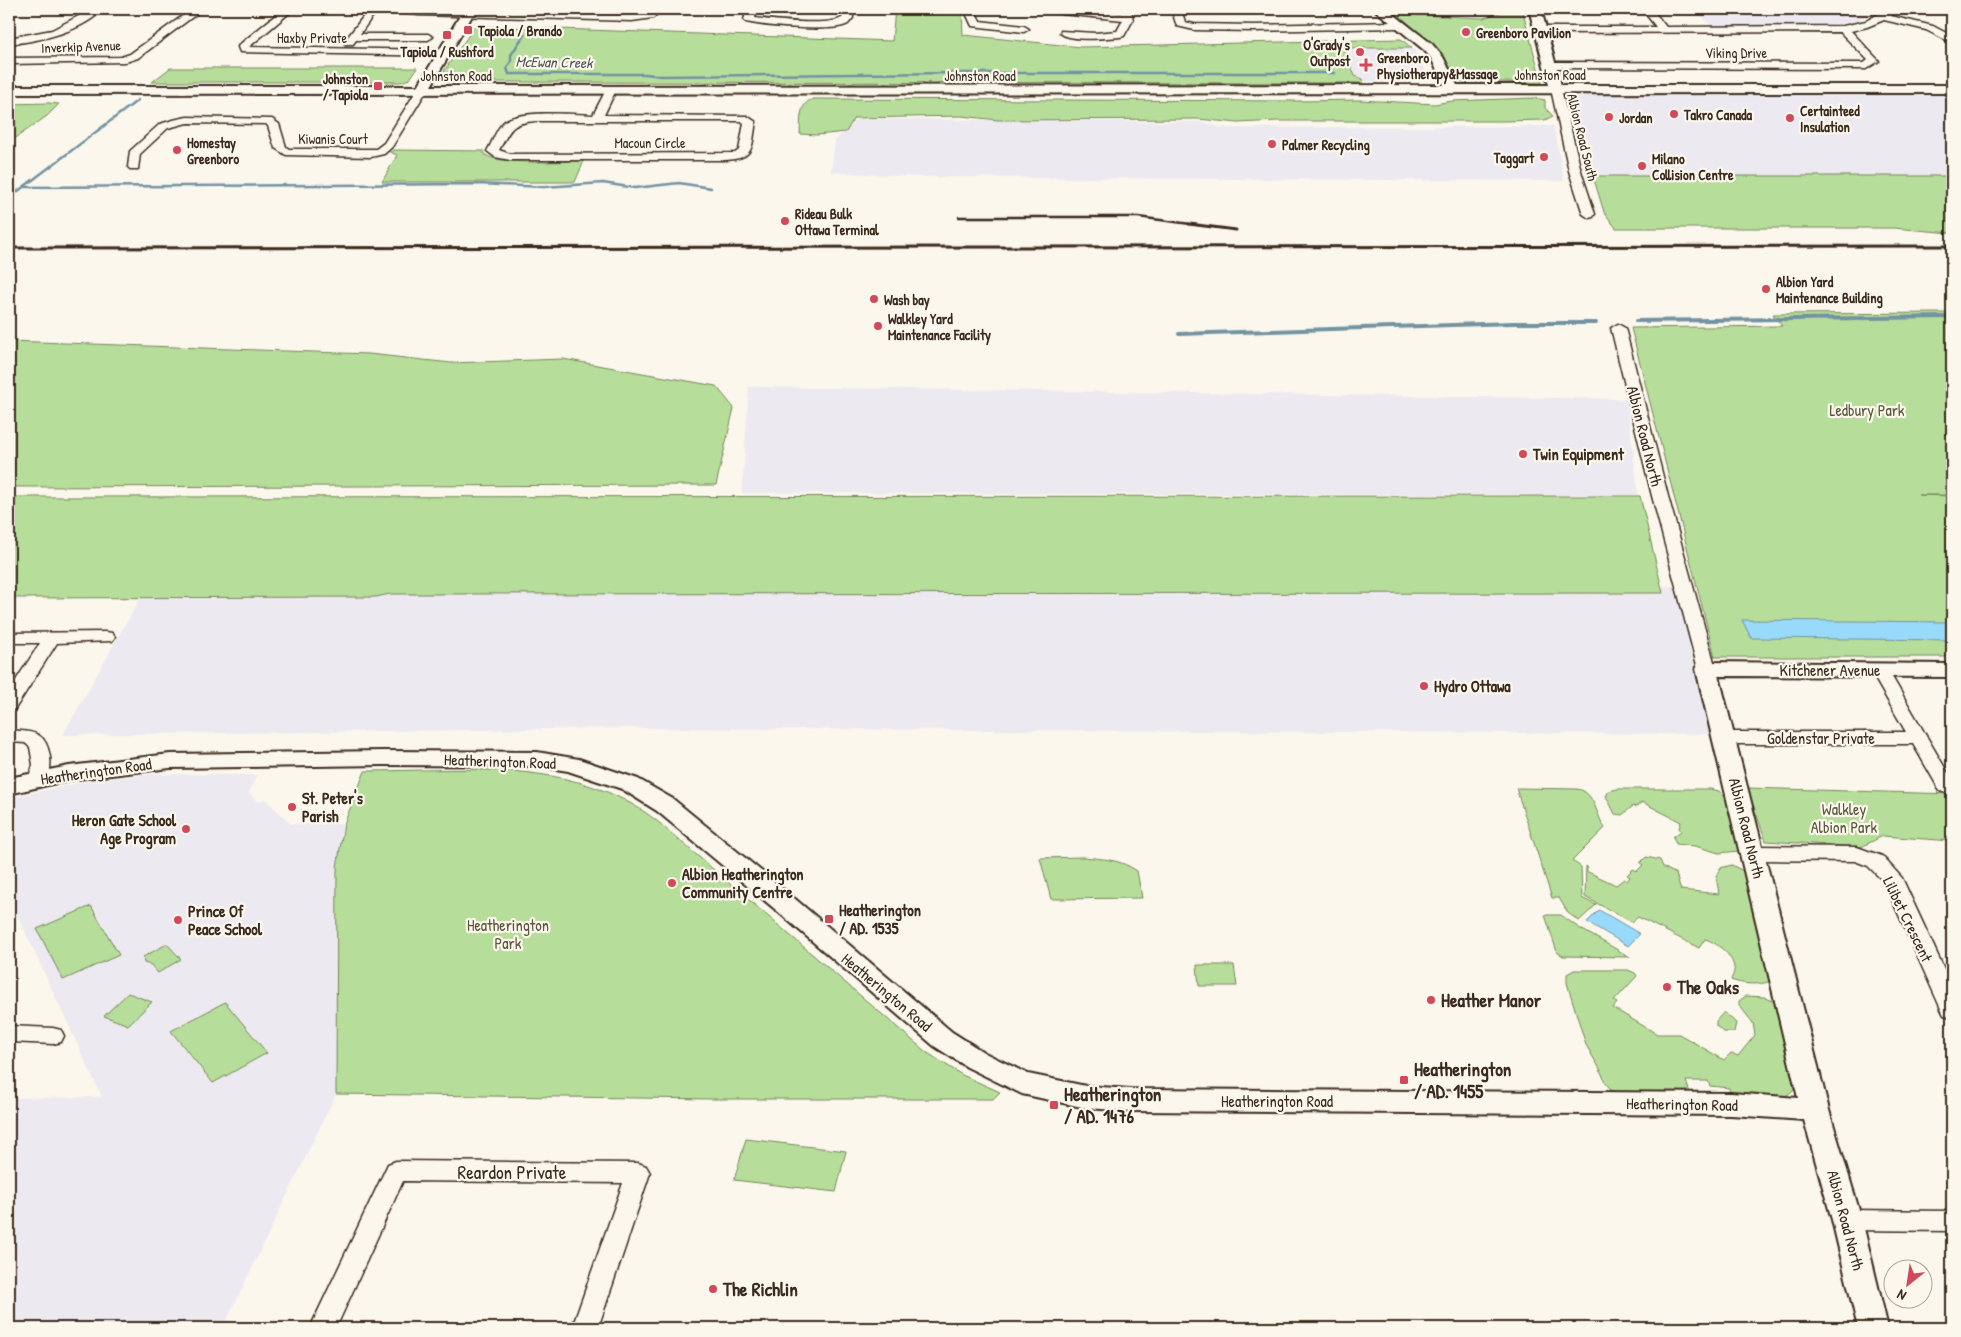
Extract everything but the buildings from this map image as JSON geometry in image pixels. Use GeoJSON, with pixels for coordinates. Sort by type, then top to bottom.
{"type":"FeatureCollection","features":[{"type":"Feature","properties":{"kind":"street"},"geometry":{"type":"LineString","coordinates":[[9,41],[38,37],[62,30],[98,9]]}},
{"type":"Feature","properties":{"kind":"street","name":"Inverkip Avenue"},"geometry":{"type":"LineString","coordinates":[[9,61],[114,60],[128,58],[134,56],[198,9]]}},
{"type":"Feature","properties":{"kind":"street","name":"Haxby Private"},"geometry":{"type":"LineString","coordinates":[[289,9],[243,47],[244,50],[443,53]]}},
{"type":"Feature","properties":{"kind":"street"},"geometry":{"type":"LineString","coordinates":[[343,51],[369,15],[382,9]]}},
{"type":"Feature","properties":{"kind":"street"},"geometry":{"type":"LineString","coordinates":[[391,9],[419,12],[469,10],[529,11],[638,17],[655,13],[658,9]]}},
{"type":"Feature","properties":{"kind":"street"},"geometry":{"type":"LineString","coordinates":[[752,9],[749,20],[827,25],[843,23],[848,18],[848,9]]}},
{"type":"Feature","properties":{"kind":"street"},"geometry":{"type":"LineString","coordinates":[[970,9],[976,24],[1024,29]]}},
{"type":"Feature","properties":{"kind":"street"},"geometry":{"type":"LineString","coordinates":[[1176,9],[1181,24],[1194,27],[1254,28],[1397,25]]}},
{"type":"Feature","properties":{"kind":"street"},"geometry":{"type":"LineString","coordinates":[[1380,9],[1437,57],[1453,90]]}},
{"type":"Feature","properties":{"kind":"street","name":"Albion Road South"},"geometry":{"type":"LineString","coordinates":[[1535,9],[1551,65],[1575,170],[1589,214]]}},
{"type":"Feature","properties":{"kind":"street"},"geometry":{"type":"LineString","coordinates":[[1647,9],[1664,30]]}},
{"type":"Feature","properties":{"kind":"street"},"geometry":{"type":"LineString","coordinates":[[1541,30],[1842,29],[1859,27],[1884,17],[1893,9]]}},
{"type":"Feature","properties":{"kind":"street"},"geometry":{"type":"LineString","coordinates":[[422,90],[469,10]]}},
{"type":"Feature","properties":{"kind":"street"},"geometry":{"type":"LineString","coordinates":[[1064,12],[1126,12],[1127,23],[1120,34],[1095,36],[1065,32]]}},
{"type":"Feature","properties":{"kind":"street"},"geometry":{"type":"LineString","coordinates":[[1884,17],[1929,28],[1952,40]]}},
{"type":"Feature","properties":{"kind":"street","name":"Viking Drive"},"geometry":{"type":"LineString","coordinates":[[1551,65],[1866,66],[1872,64],[1874,61],[1842,29]]}},
{"type":"Feature","properties":{"kind":"street"},"geometry":{"type":"LineString","coordinates":[[353,37],[428,37]]}},
{"type":"Feature","properties":{"kind":"street","name":"Johnston Road"},"geometry":{"type":"LineString","coordinates":[[9,90],[1952,90]]}},
{"type":"Feature","properties":{"kind":"street","name":"Kiwanis Court"},"geometry":{"type":"LineString","coordinates":[[134,167],[134,153],[164,126],[187,120],[268,121],[273,124],[282,148],[286,152],[371,154],[380,152],[388,145],[422,90]]}},
{"type":"Feature","properties":{"kind":"street","name":"Macoun Circle"},"geometry":{"type":"LineString","coordinates":[[597,118],[610,90]]}},
{"type":"Feature","properties":{"kind":"street","name":"Macoun Circle"},"geometry":{"type":"LineString","coordinates":[[728,117],[743,118],[750,122],[744,152],[738,156],[510,157],[499,155],[493,151],[509,123],[517,119],[597,118],[728,117]]}},
{"type":"Feature","properties":{"kind":"street","name":"Albion Road North"},"geometry":{"type":"LineString","coordinates":[[1618,328],[1754,853],[1815,1110],[1847,1220],[1873,1328]]}},
{"type":"Feature","properties":{"kind":"street"},"geometry":{"type":"LineString","coordinates":[[9,705],[52,637]]}},
{"type":"Feature","properties":{"kind":"street"},"geometry":{"type":"LineString","coordinates":[[9,638],[106,638]]}},
{"type":"Feature","properties":{"kind":"street","name":"Kitchener Avenue"},"geometry":{"type":"LineString","coordinates":[[1707,669],[1952,670]]}},
{"type":"Feature","properties":{"kind":"street"},"geometry":{"type":"LineString","coordinates":[[1880,670],[1947,787]]}},
{"type":"Feature","properties":{"kind":"street"},"geometry":{"type":"LineString","coordinates":[[9,736],[30,738],[39,744],[42,766],[38,779]]}},
{"type":"Feature","properties":{"kind":"street","name":"Goldenstar Private"},"geometry":{"type":"LineString","coordinates":[[1724,738],[1919,738]]}},
{"type":"Feature","properties":{"kind":"street","name":"Heatherington Road"},"geometry":{"type":"LineString","coordinates":[[9,786],[38,779],[123,765],[221,759],[537,759],[571,764],[630,784],[665,805],[785,904],[943,1039],[997,1072],[1022,1083],[1063,1093],[1131,1100],[1731,1104],[1815,1110]]}},
{"type":"Feature","properties":{"kind":"street","name":"Lilibet Crescent"},"geometry":{"type":"LineString","coordinates":[[1754,853],[1857,854],[1875,862],[1892,878],[1952,1009]]}},
{"type":"Feature","properties":{"kind":"street"},"geometry":{"type":"LineString","coordinates":[[9,1034],[53,1036]]}},
{"type":"Feature","properties":{"kind":"street","name":"Reardon Private"},"geometry":{"type":"LineString","coordinates":[[323,1328],[396,1171],[638,1173],[585,1328]]}},
{"type":"Feature","properties":{"kind":"street"},"geometry":{"type":"LineString","coordinates":[[1847,1220],[1952,1221]]}},
{"type":"Feature","properties":{"kind":"shaded area"},"geometry":{"type":"Polygon","coordinates":[[[1696,9],[1875,9],[1859,21],[1827,25],[1710,25],[1696,9]]]}},
{"type":"Feature","properties":{"kind":"shaded area"},"geometry":{"type":"Polygon","coordinates":[[[1343,48],[1412,48],[1416,52],[1429,78],[1423,81],[1357,81],[1343,48]]]}},
{"type":"Feature","properties":{"kind":"shaded area"},"geometry":{"type":"Polygon","coordinates":[[[1952,93],[1952,176],[1593,176],[1564,95],[1952,93]]]}},
{"type":"Feature","properties":{"kind":"shaded area"},"geometry":{"type":"Polygon","coordinates":[[[856,119],[1202,122],[1222,128],[1554,126],[1564,181],[921,177],[831,172],[835,141],[856,119]]]}},
{"type":"Feature","properties":{"kind":"shaded area"},"geometry":{"type":"Polygon","coordinates":[[[749,387],[1627,399],[1638,495],[742,493],[749,387]]]}},
{"type":"Feature","properties":{"kind":"shaded area","name":"Hydro Ottawa"},"geometry":{"type":"Polygon","coordinates":[[[1680,586],[1715,734],[631,728],[63,735],[144,591],[1680,586]]]}},
{"type":"Feature","properties":{"kind":"shaded area"},"geometry":{"type":"Polygon","coordinates":[[[149,774],[257,775],[249,793],[259,802],[265,799],[291,824],[344,824],[337,867],[336,1094],[223,1328],[9,1328],[9,1098],[102,1097],[9,897],[9,798],[83,782],[149,774]]]}},
{"type":"Feature","properties":{"kind":"green space"},"geometry":{"type":"Polygon","coordinates":[[[895,9],[962,9],[963,35],[1081,47],[1401,39],[1412,48],[1343,48],[1355,76],[1362,79],[1363,83],[449,82],[443,79],[447,73],[444,71],[475,26],[892,41],[895,9]]]}},
{"type":"Feature","properties":{"kind":"green space"},"geometry":{"type":"Polygon","coordinates":[[[1511,9],[1522,9],[1542,83],[1458,81],[1438,49],[1400,16],[1402,14],[1483,18],[1511,9]]]}},
{"type":"Feature","properties":{"kind":"green space"},"geometry":{"type":"Polygon","coordinates":[[[170,68],[417,68],[410,79],[400,82],[152,82],[170,68]]]}},
{"type":"Feature","properties":{"kind":"green space"},"geometry":{"type":"Polygon","coordinates":[[[1535,98],[1545,100],[1545,108],[1553,116],[1545,120],[1503,121],[1278,121],[1238,123],[1198,119],[998,120],[962,116],[854,118],[846,132],[817,135],[800,134],[803,109],[808,101],[813,99],[1359,100],[1435,104],[1452,101],[1535,98]]]}},
{"type":"Feature","properties":{"kind":"green space"},"geometry":{"type":"Polygon","coordinates":[[[9,104],[59,104],[47,116],[10,142],[9,145],[9,104]]]}},
{"type":"Feature","properties":{"kind":"green space"},"geometry":{"type":"Polygon","coordinates":[[[395,150],[484,151],[484,154],[492,158],[503,160],[584,161],[575,182],[382,182],[397,155],[390,152],[395,150]]]}},
{"type":"Feature","properties":{"kind":"green space"},"geometry":{"type":"Polygon","coordinates":[[[1593,176],[1952,176],[1952,233],[1893,228],[1616,228],[1604,212],[1593,176]]]}},
{"type":"Feature","properties":{"kind":"green space","name":"Ledbury Park"},"geometry":{"type":"Polygon","coordinates":[[[1952,313],[1952,495],[1918,495],[1952,496],[1952,657],[1715,657],[1631,328],[1782,326],[1773,314],[1952,313]]]}},
{"type":"Feature","properties":{"kind":"green space"},"geometry":{"type":"Polygon","coordinates":[[[9,341],[369,354],[451,363],[563,359],[716,386],[734,408],[716,485],[9,487],[9,341]]]}},
{"type":"Feature","properties":{"kind":"green space"},"geometry":{"type":"Polygon","coordinates":[[[1640,496],[1663,593],[390,594],[376,597],[9,598],[9,497],[1640,496]]]}},
{"type":"Feature","properties":{"kind":"green space","name":"Heatherington Park"},"geometry":{"type":"Polygon","coordinates":[[[479,770],[517,772],[554,777],[590,786],[625,800],[657,821],[926,1052],[962,1075],[1000,1092],[993,1099],[714,1099],[336,1094],[337,867],[344,824],[365,771],[479,770]]]}},
{"type":"Feature","properties":{"kind":"green space"},"geometry":{"type":"Polygon","coordinates":[[[1516,788],[1577,789],[1583,791],[1591,799],[1605,828],[1572,861],[1581,867],[1582,898],[1596,905],[1579,921],[1568,913],[1559,898],[1552,898],[1516,788]]]}},
{"type":"Feature","properties":{"kind":"green space","name":"Walkley Albion Park"},"geometry":{"type":"Polygon","coordinates":[[[1747,788],[1952,794],[1952,841],[1883,836],[1861,847],[1766,841],[1747,788]]]}},
{"type":"Feature","properties":{"kind":"green space"},"geometry":{"type":"Polygon","coordinates":[[[1617,789],[1710,789],[1719,791],[1726,798],[1739,851],[1719,853],[1695,846],[1676,844],[1673,837],[1681,831],[1679,828],[1681,822],[1642,802],[1636,807],[1633,806],[1622,815],[1615,814],[1606,796],[1609,791],[1617,789]]]}},
{"type":"Feature","properties":{"kind":"green space"},"geometry":{"type":"Polygon","coordinates":[[[1083,857],[1118,862],[1137,871],[1142,898],[1051,899],[1040,858],[1083,857]]]}},
{"type":"Feature","properties":{"kind":"green space"},"geometry":{"type":"Polygon","coordinates":[[[1646,857],[1660,860],[1663,867],[1676,874],[1681,890],[1719,894],[1716,876],[1720,868],[1732,865],[1743,871],[1770,981],[1761,984],[1750,984],[1731,980],[1734,971],[1731,958],[1714,943],[1705,939],[1699,948],[1638,917],[1632,922],[1585,897],[1586,866],[1588,868],[1586,871],[1616,885],[1624,879],[1627,881],[1630,877],[1627,875],[1633,869],[1637,871],[1643,865],[1640,863],[1646,857]]]}},
{"type":"Feature","properties":{"kind":"green space"},"geometry":{"type":"Polygon","coordinates":[[[91,906],[119,955],[63,980],[37,929],[91,906]]]}},
{"type":"Feature","properties":{"kind":"green space"},"geometry":{"type":"Polygon","coordinates":[[[1545,915],[1561,915],[1579,928],[1630,957],[1563,956],[1557,952],[1545,915]]]}},
{"type":"Feature","properties":{"kind":"green space"},"geometry":{"type":"Polygon","coordinates":[[[167,944],[181,959],[158,973],[151,965],[144,963],[143,957],[167,944]]]}},
{"type":"Feature","properties":{"kind":"green space"},"geometry":{"type":"Polygon","coordinates":[[[1197,965],[1234,965],[1237,986],[1199,986],[1197,965]]]}},
{"type":"Feature","properties":{"kind":"green space"},"geometry":{"type":"Polygon","coordinates":[[[1574,970],[1628,970],[1635,973],[1637,976],[1614,1001],[1617,1003],[1613,1008],[1657,1034],[1679,1034],[1724,1060],[1731,1053],[1738,1056],[1755,1035],[1753,1023],[1739,1005],[1739,1001],[1746,996],[1764,997],[1777,1003],[1796,1085],[1785,1096],[1768,1099],[1731,1096],[1729,1088],[1710,1086],[1708,1081],[1686,1081],[1690,1093],[1621,1093],[1611,1090],[1586,1045],[1567,983],[1567,974],[1574,970]]]}},
{"type":"Feature","properties":{"kind":"green space"},"geometry":{"type":"Polygon","coordinates":[[[128,993],[152,1002],[128,1025],[104,1016],[128,993]]]}},
{"type":"Feature","properties":{"kind":"green space"},"geometry":{"type":"Polygon","coordinates":[[[225,1002],[267,1053],[213,1083],[171,1031],[225,1002]]]}},
{"type":"Feature","properties":{"kind":"green space"},"geometry":{"type":"Polygon","coordinates":[[[1724,1012],[1736,1023],[1734,1032],[1724,1032],[1716,1026],[1716,1021],[1724,1012]]]}},
{"type":"Feature","properties":{"kind":"green space"},"geometry":{"type":"Polygon","coordinates":[[[746,1139],[846,1151],[836,1192],[734,1180],[746,1139]]]}},
{"type":"Feature","properties":{"kind":"water"},"geometry":{"type":"Polygon","coordinates":[[[1742,620],[1952,622],[1952,640],[1751,638],[1742,620]]]}},
{"type":"Feature","properties":{"kind":"water"},"geometry":{"type":"Polygon","coordinates":[[[1599,910],[1640,934],[1628,946],[1587,922],[1599,910]]]}},
{"type":"Feature","properties":{"kind":"waterway","name":"McEwan Creek"},"geometry":{"type":"LineString","coordinates":[[478,28],[487,31],[524,35],[511,55],[511,61],[507,68],[509,74],[646,74],[660,76],[956,73],[1335,73]]}},
{"type":"Feature","properties":{"kind":"waterway"},"geometry":{"type":"LineString","coordinates":[[9,198],[138,100]]}},
{"type":"Feature","properties":{"kind":"waterway"},"geometry":{"type":"LineString","coordinates":[[24,187],[478,184],[544,187],[603,183],[635,188],[679,183],[711,188]]}},
{"type":"Feature","properties":{"kind":"waterway"},"geometry":{"type":"LineString","coordinates":[[1636,321],[1952,317]]}},
{"type":"Feature","properties":{"kind":"waterway"},"geometry":{"type":"LineString","coordinates":[[1179,334],[1513,323],[1596,323]]}},
{"type":"Feature","properties":{"kind":"railway"},"geometry":{"type":"LineString","coordinates":[[959,217],[1138,217],[1198,225]]}},
{"type":"Feature","properties":{"kind":"railway"},"geometry":{"type":"LineString","coordinates":[[1189,224],[1236,230]]}},
{"type":"Feature","properties":{"kind":"railway"},"geometry":{"type":"LineString","coordinates":[[9,248],[1952,246]]}},
{"type":"Feature","properties":{"kind":"place","name":"Tapiola / Brando"},"geometry":{"type":"Point","coordinates":[468,30]}},
{"type":"Feature","properties":{"kind":"place","name":"Greenboro Pavilion"},"geometry":{"type":"Point","coordinates":[1466,32]}},
{"type":"Feature","properties":{"kind":"place","name":"Tapiola / Rushford"},"geometry":{"type":"Point","coordinates":[447,35]}},
{"type":"Feature","properties":{"kind":"place","name":"O'Grady's Outpost"},"geometry":{"type":"Point","coordinates":[1360,52]}},
{"type":"Feature","properties":{"kind":"place","name":"Greenboro Physiotherapy&Massage"},"geometry":{"type":"Point","coordinates":[1366,65]}},
{"type":"Feature","properties":{"kind":"place","name":"Johnston / Tapiola"},"geometry":{"type":"Point","coordinates":[378,86]}},
{"type":"Feature","properties":{"kind":"place","name":"Takro Canada"},"geometry":{"type":"Point","coordinates":[1674,114]}},
{"type":"Feature","properties":{"kind":"place","name":"Jordan"},"geometry":{"type":"Point","coordinates":[1609,117]}},
{"type":"Feature","properties":{"kind":"place","name":"Certainteed Insulation"},"geometry":{"type":"Point","coordinates":[1790,118]}},
{"type":"Feature","properties":{"kind":"place","name":"Palmer Recycling"},"geometry":{"type":"Point","coordinates":[1272,144]}},
{"type":"Feature","properties":{"kind":"place","name":"Homestay Greenboro"},"geometry":{"type":"Point","coordinates":[177,150]}},
{"type":"Feature","properties":{"kind":"place","name":"Taggart"},"geometry":{"type":"Point","coordinates":[1544,157]}},
{"type":"Feature","properties":{"kind":"place","name":"Milano Collision Centre"},"geometry":{"type":"Point","coordinates":[1642,166]}},
{"type":"Feature","properties":{"kind":"place","name":"Rideau Bulk Ottawa Terminal"},"geometry":{"type":"Point","coordinates":[785,221]}},
{"type":"Feature","properties":{"kind":"place","name":"Albion Yard Maintenance Building"},"geometry":{"type":"Point","coordinates":[1766,289]}},
{"type":"Feature","properties":{"kind":"place","name":"Wash bay"},"geometry":{"type":"Point","coordinates":[874,299]}},
{"type":"Feature","properties":{"kind":"place","name":"Walkley Yard Maintenance Facility"},"geometry":{"type":"Point","coordinates":[878,326]}},
{"type":"Feature","properties":{"kind":"place","name":"Twin Equipment"},"geometry":{"type":"Point","coordinates":[1523,454]}},
{"type":"Feature","properties":{"kind":"place","name":"Hydro Ottawa"},"geometry":{"type":"Point","coordinates":[1424,686]}},
{"type":"Feature","properties":{"kind":"place","name":"St. Peter's Parish"},"geometry":{"type":"Point","coordinates":[292,807]}},
{"type":"Feature","properties":{"kind":"place","name":"Heron Gate School Age Program"},"geometry":{"type":"Point","coordinates":[186,829]}},
{"type":"Feature","properties":{"kind":"place","name":"Albion Heatherington Community Centre"},"geometry":{"type":"Point","coordinates":[672,883]}},
{"type":"Feature","properties":{"kind":"place","name":"Heatherington / AD. 1535"},"geometry":{"type":"Point","coordinates":[829,919]}},
{"type":"Feature","properties":{"kind":"place","name":"Prince Of Peace School"},"geometry":{"type":"Point","coordinates":[178,920]}},
{"type":"Feature","properties":{"kind":"place","name":"The Oaks"},"geometry":{"type":"Point","coordinates":[1667,987]}},
{"type":"Feature","properties":{"kind":"place","name":"Heather Manor"},"geometry":{"type":"Point","coordinates":[1431,1000]}},
{"type":"Feature","properties":{"kind":"place","name":"Heatherington / AD. 1455"},"geometry":{"type":"Point","coordinates":[1404,1080]}},
{"type":"Feature","properties":{"kind":"place","name":"Heatherington / AD. 1476"},"geometry":{"type":"Point","coordinates":[1054,1105]}},
{"type":"Feature","properties":{"kind":"place","name":"The Richlin"},"geometry":{"type":"Point","coordinates":[713,1289]}}]}
